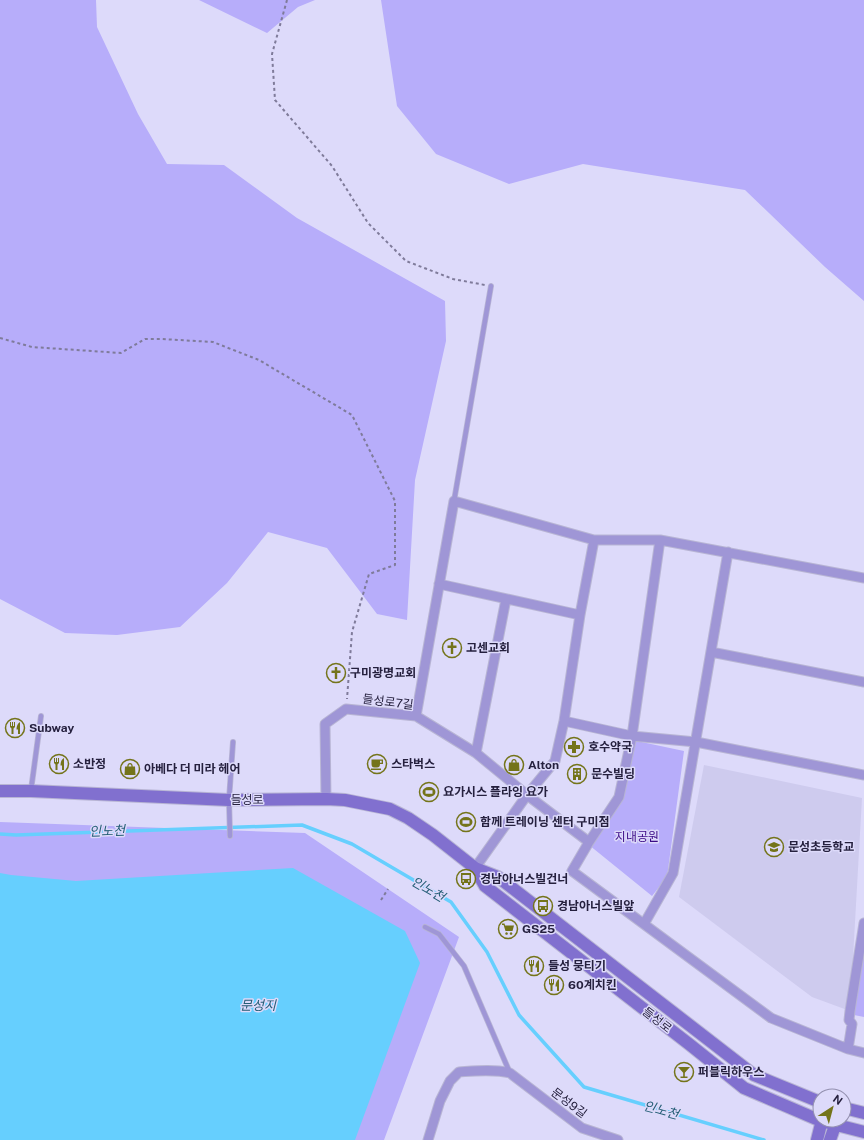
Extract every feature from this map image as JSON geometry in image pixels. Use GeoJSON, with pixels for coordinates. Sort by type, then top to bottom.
{"type":"FeatureCollection","features":[{"type":"Feature","properties":{"kind":"street"},"geometry":{"type":"LineString","coordinates":[[416,716],[454,501],[594,540],[660,540],[864,578]]}},
{"type":"Feature","properties":{"kind":"street"},"geometry":{"type":"LineString","coordinates":[[475,868],[527,795],[555,761],[564,721],[580,615],[594,540]]}},
{"type":"Feature","properties":{"kind":"street"},"geometry":{"type":"LineString","coordinates":[[660,540],[632,736],[618,797],[572,871],[770,1018],[848,1049],[864,1053]]}},
{"type":"Feature","properties":{"kind":"street"},"geometry":{"type":"LineString","coordinates":[[644,924],[673,873],[728,552]]}},
{"type":"Feature","properties":{"kind":"street"},"geometry":{"type":"LineString","coordinates":[[440,584],[580,615]]}},
{"type":"Feature","properties":{"kind":"street"},"geometry":{"type":"LineString","coordinates":[[476,753],[506,599]]}},
{"type":"Feature","properties":{"kind":"street"},"geometry":{"type":"LineString","coordinates":[[711,652],[864,682]]}},
{"type":"Feature","properties":{"kind":"street","name":"들성로7길"},"geometry":{"type":"LineString","coordinates":[[326,799],[325,724],[346,709],[416,716],[476,753],[527,795],[589,842]]}},
{"type":"Feature","properties":{"kind":"street"},"geometry":{"type":"LineString","coordinates":[[564,721],[632,736],[696,742],[864,775]]}},
{"type":"Feature","properties":{"kind":"street","name":"들성로"},"geometry":{"type":"LineString","coordinates":[[0,791],[31,791],[229,800],[326,799],[345,800],[390,809],[408,818],[475,868],[498,877],[754,1075],[812,1099]]}},
{"type":"Feature","properties":{"kind":"street","name":"들성로"},"geometry":{"type":"LineString","coordinates":[[475,868],[485,886],[744,1088],[820,1129]]}},
{"type":"Feature","properties":{"kind":"street"},"geometry":{"type":"LineString","coordinates":[[848,1049],[852,1024],[849,1020],[850,1012],[864,923]]}},
{"type":"Feature","properties":{"kind":"street"},"geometry":{"type":"LineString","coordinates":[[428,1140],[440,1101],[450,1081],[459,1072],[475,1071],[510,1073]]}},
{"type":"Feature","properties":{"kind":"street","name":"문성9길"},"geometry":{"type":"LineString","coordinates":[[510,1073],[582,1128],[618,1140]]}},
{"type":"Feature","properties":{"kind":"street"},"geometry":{"type":"LineString","coordinates":[[852,1110],[864,1113]]}},
{"type":"Feature","properties":{"kind":"street"},"geometry":{"type":"LineString","coordinates":[[830,1138],[834,1128]]}},
{"type":"Feature","properties":{"kind":"street","name":"들성로"},"geometry":{"type":"LineString","coordinates":[[852,1128],[864,1132]]}},
{"type":"Feature","properties":{"kind":"lane"},"geometry":{"type":"LineString","coordinates":[[454,501],[491,286]]}},
{"type":"Feature","properties":{"kind":"lane"},"geometry":{"type":"LineString","coordinates":[[31,791],[41,716]]}},
{"type":"Feature","properties":{"kind":"lane"},"geometry":{"type":"LineString","coordinates":[[230,836],[229,800],[232,742]]}},
{"type":"Feature","properties":{"kind":"lane"},"geometry":{"type":"LineString","coordinates":[[425,927],[439,934],[464,966],[510,1073]]}},
{"type":"Feature","properties":{"kind":"path"},"geometry":{"type":"LineString","coordinates":[[287,0],[272,54],[275,100],[332,166],[368,223],[406,261],[453,279],[491,286]]}},
{"type":"Feature","properties":{"kind":"path"},"geometry":{"type":"LineString","coordinates":[[0,338],[32,347],[121,353],[145,339],[213,342],[259,360],[352,416],[395,501],[395,565],[369,574],[352,632],[346,709]]}},
{"type":"Feature","properties":{"kind":"path"},"geometry":{"type":"LineString","coordinates":[[381,900],[388,889]]}},
{"type":"Feature","properties":{"kind":"shaded area","name":"문성초등학교"},"geometry":{"type":"Polygon","coordinates":[[[704,765],[862,798],[850,1011],[812,997],[679,897],[704,765]]]}},
{"type":"Feature","properties":{"kind":"green space"},"geometry":{"type":"Polygon","coordinates":[[[0,0],[96,0],[97,27],[138,114],[167,164],[224,165],[297,218],[445,301],[446,341],[415,480],[407,620],[377,614],[327,548],[268,532],[227,583],[180,627],[117,635],[65,633],[0,599],[0,0]]]}},
{"type":"Feature","properties":{"kind":"green space"},"geometry":{"type":"Polygon","coordinates":[[[199,0],[315,0],[298,7],[267,33],[199,0]]]}},
{"type":"Feature","properties":{"kind":"green space"},"geometry":{"type":"Polygon","coordinates":[[[381,0],[864,0],[864,301],[825,267],[745,190],[583,164],[509,184],[436,154],[397,106],[381,0]]]}},
{"type":"Feature","properties":{"kind":"green space","name":"지내공원"},"geometry":{"type":"Polygon","coordinates":[[[632,740],[684,751],[667,877],[652,896],[589,845],[620,798],[632,740]]]}},
{"type":"Feature","properties":{"kind":"green space","name":"문성지"},"geometry":{"type":"Polygon","coordinates":[[[0,822],[305,833],[459,937],[384,1140],[0,1140],[0,822]]]}},
{"type":"Feature","properties":{"kind":"green space"},"geometry":{"type":"Polygon","coordinates":[[[864,942],[864,1017],[854,1015],[864,942]]]}},
{"type":"Feature","properties":{"kind":"water","name":"문성지"},"geometry":{"type":"Polygon","coordinates":[[[293,868],[405,931],[420,963],[355,1140],[0,1140],[0,873],[76,881],[293,868]]]}},
{"type":"Feature","properties":{"kind":"waterway","name":"인노천"},"geometry":{"type":"LineString","coordinates":[[0,834],[16,835],[302,825],[352,844],[451,902],[487,952],[519,1015],[584,1087],[764,1140]]}},
{"type":"Feature","properties":{"kind":"place","name":"고센교회"},"geometry":{"type":"Point","coordinates":[452,648]}},
{"type":"Feature","properties":{"kind":"place","name":"구미광명교회"},"geometry":{"type":"Point","coordinates":[336,673]}},
{"type":"Feature","properties":{"kind":"place","name":"Subway"},"geometry":{"type":"Point","coordinates":[15,728]}},
{"type":"Feature","properties":{"kind":"place","name":"호수약국"},"geometry":{"type":"Point","coordinates":[574,747]}},
{"type":"Feature","properties":{"kind":"place","name":"소반정"},"geometry":{"type":"Point","coordinates":[59,764]}},
{"type":"Feature","properties":{"kind":"place","name":"스타벅스"},"geometry":{"type":"Point","coordinates":[377,764]}},
{"type":"Feature","properties":{"kind":"place","name":"Alton"},"geometry":{"type":"Point","coordinates":[514,765]}},
{"type":"Feature","properties":{"kind":"place","name":"아베다 더 미라 헤어"},"geometry":{"type":"Point","coordinates":[130,769]}},
{"type":"Feature","properties":{"kind":"place","name":"문수빌딩"},"geometry":{"type":"Point","coordinates":[577,774]}},
{"type":"Feature","properties":{"kind":"place","name":"요가시스 플라잉 요가"},"geometry":{"type":"Point","coordinates":[429,792]}},
{"type":"Feature","properties":{"kind":"place","name":"함께 트레이닝 센터 구미점"},"geometry":{"type":"Point","coordinates":[466,822]}},
{"type":"Feature","properties":{"kind":"place","name":"문성초등학교"},"geometry":{"type":"Point","coordinates":[774,847]}},
{"type":"Feature","properties":{"kind":"place","name":"경남아너스빌건너"},"geometry":{"type":"Point","coordinates":[466,879]}},
{"type":"Feature","properties":{"kind":"place","name":"경남아너스빌앞"},"geometry":{"type":"Point","coordinates":[543,906]}},
{"type":"Feature","properties":{"kind":"place","name":"GS25"},"geometry":{"type":"Point","coordinates":[508,929]}},
{"type":"Feature","properties":{"kind":"place","name":"들성 뭉티기"},"geometry":{"type":"Point","coordinates":[534,966]}},
{"type":"Feature","properties":{"kind":"place","name":"60계치킨"},"geometry":{"type":"Point","coordinates":[554,985]}},
{"type":"Feature","properties":{"kind":"place","name":"퍼블릭하우스"},"geometry":{"type":"Point","coordinates":[684,1072]}}]}
